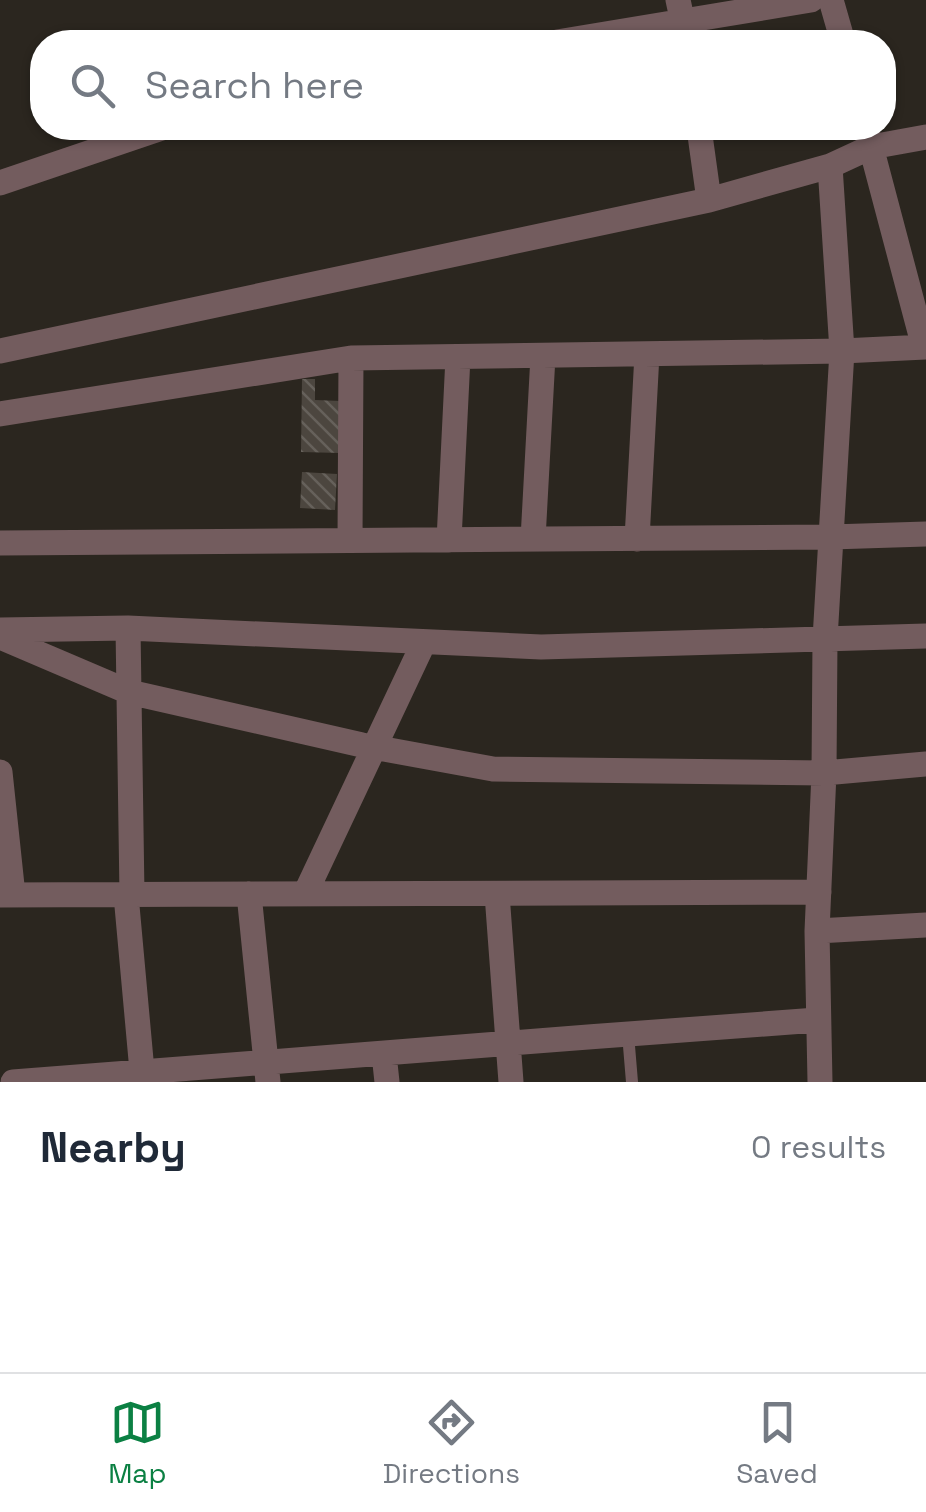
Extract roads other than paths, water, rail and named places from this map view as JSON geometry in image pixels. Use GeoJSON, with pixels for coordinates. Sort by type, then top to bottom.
{"type":"FeatureCollection","features":[{"type":"Feature","properties":{"kind":"street"},"geometry":{"type":"LineString","coordinates":[[630,30],[812,0]]}},
{"type":"Feature","properties":{"kind":"street"},"geometry":{"type":"LineString","coordinates":[[832,0],[840,30]]}},
{"type":"Feature","properties":{"kind":"street"},"geometry":{"type":"LineString","coordinates":[[896,137],[926,137]]}},
{"type":"Feature","properties":{"kind":"street"},"geometry":{"type":"LineString","coordinates":[[0,184],[127,140]]}},
{"type":"Feature","properties":{"kind":"street"},"geometry":{"type":"LineString","coordinates":[[700,140],[708,200]]}},
{"type":"Feature","properties":{"kind":"street"},"geometry":{"type":"LineString","coordinates":[[0,351],[708,200],[830,166],[864,140]]}},
{"type":"Feature","properties":{"kind":"street"},"geometry":{"type":"LineString","coordinates":[[0,414],[351,358],[925,347],[869,140]]}},
{"type":"Feature","properties":{"kind":"street"},"geometry":{"type":"LineString","coordinates":[[820,1082],[818,931],[825,639],[842,351],[830,166]]}},
{"type":"Feature","properties":{"kind":"street"},"geometry":{"type":"LineString","coordinates":[[638,538],[648,354]]}},
{"type":"Feature","properties":{"kind":"street"},"geometry":{"type":"LineString","coordinates":[[533,539],[543,356]]}},
{"type":"Feature","properties":{"kind":"street"},"geometry":{"type":"LineString","coordinates":[[448,540],[458,357]]}},
{"type":"Feature","properties":{"kind":"street"},"geometry":{"type":"LineString","coordinates":[[350,540],[351,358]]}},
{"type":"Feature","properties":{"kind":"street"},"geometry":{"type":"LineString","coordinates":[[0,542],[831,538],[926,534]]}},
{"type":"Feature","properties":{"kind":"street"},"geometry":{"type":"LineString","coordinates":[[0,634],[128,628],[541,647],[926,636]]}},
{"type":"Feature","properties":{"kind":"street"},"geometry":{"type":"LineString","coordinates":[[128,628],[129,895],[142,1077]]}},
{"type":"Feature","properties":{"kind":"street"},"geometry":{"type":"LineString","coordinates":[[0,634],[128,692],[374,747],[493,769],[824,773],[926,764]]}},
{"type":"Feature","properties":{"kind":"street"},"geometry":{"type":"LineString","coordinates":[[305,894],[424,642]]}},
{"type":"Feature","properties":{"kind":"street"},"geometry":{"type":"LineString","coordinates":[[0,772],[6,895],[819,892]]}},
{"type":"Feature","properties":{"kind":"street"},"geometry":{"type":"LineString","coordinates":[[248,894],[267,1072]]}},
{"type":"Feature","properties":{"kind":"street"},"geometry":{"type":"LineString","coordinates":[[497,894],[511,1082]]}},
{"type":"Feature","properties":{"kind":"street"},"geometry":{"type":"LineString","coordinates":[[818,931],[926,925]]}},
{"type":"Feature","properties":{"kind":"street"},"geometry":{"type":"LineString","coordinates":[[14,1082],[267,1072],[384,1054],[507,1042],[818,1020]]}},
{"type":"Feature","properties":{"kind":"street"},"geometry":{"type":"LineString","coordinates":[[384,1054],[387,1082]]}},
{"type":"Feature","properties":{"kind":"lane"},"geometry":{"type":"LineString","coordinates":[[628,1034],[632,1082]]}}]}
